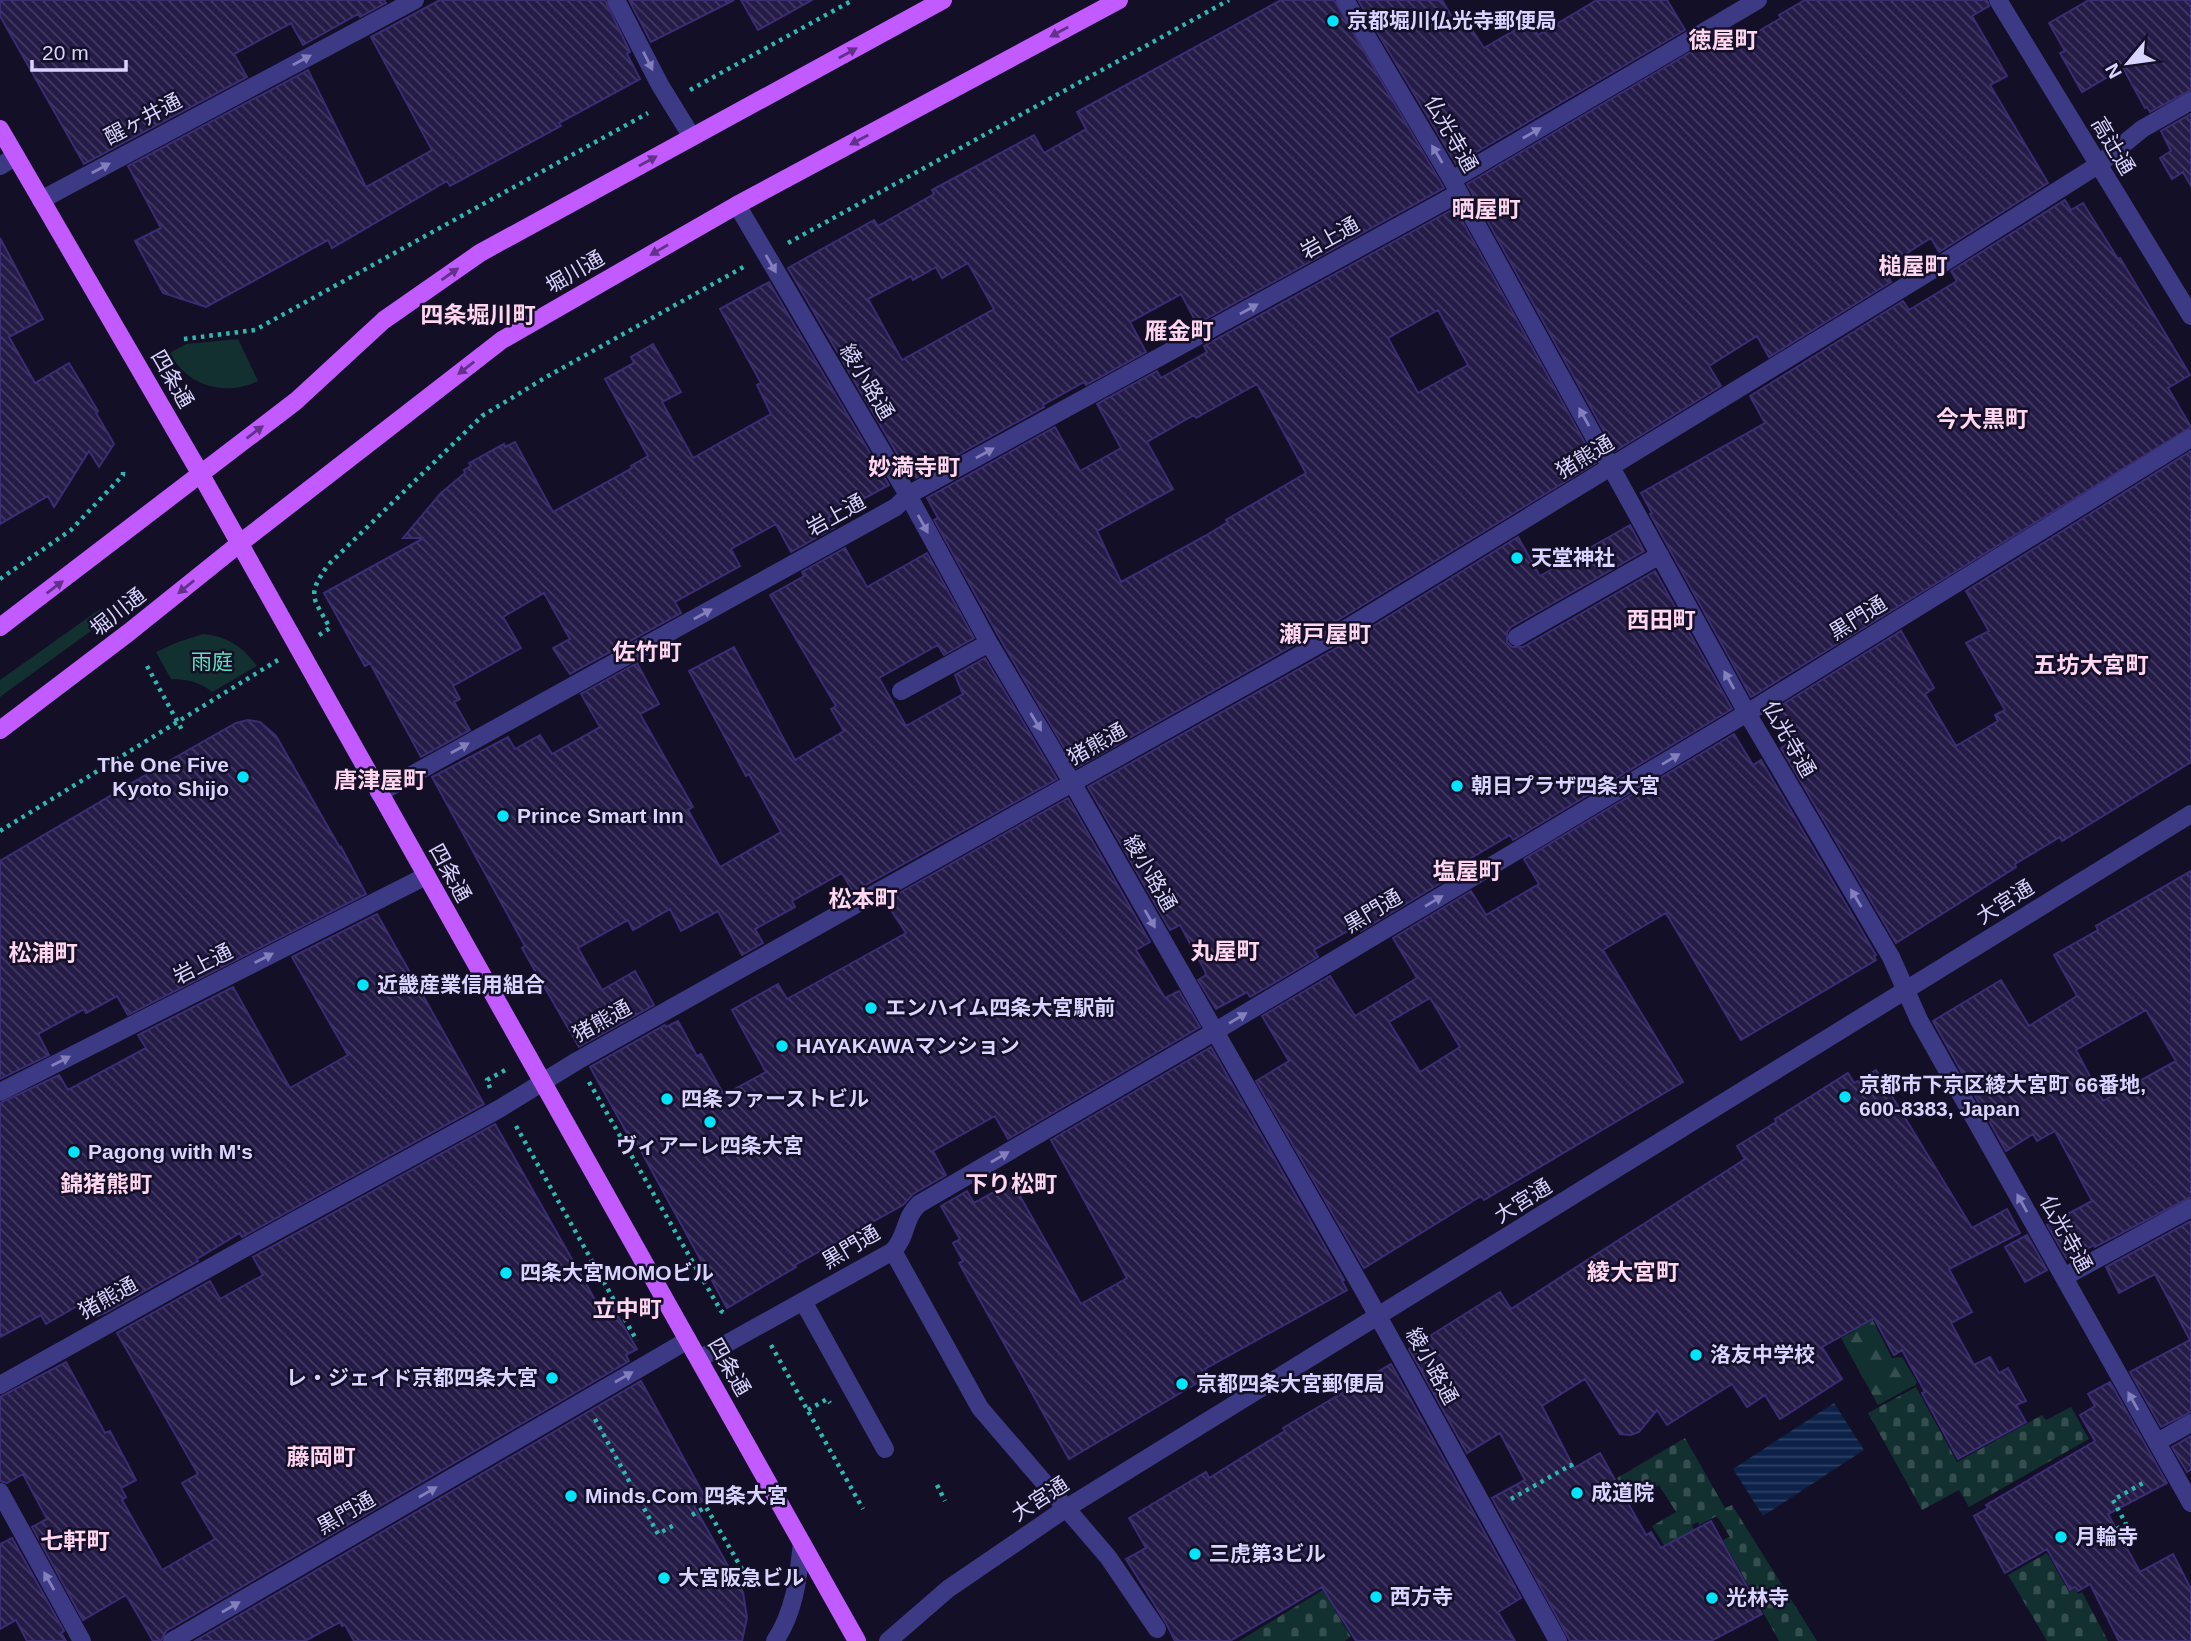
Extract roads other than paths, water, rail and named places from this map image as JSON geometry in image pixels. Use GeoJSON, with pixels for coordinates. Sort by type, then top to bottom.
{"type":"FeatureCollection","features":[{"type":"Feature","properties":{"kind":"main road"},"geometry":{"type":"LineString","coordinates":[[0,627],[296,401],[384,320],[480,253],[943,0]]}},
{"type":"Feature","properties":{"kind":"main road","name":"堀川通"},"geometry":{"type":"LineString","coordinates":[[0,730],[502,340],[737,205],[1119,0]]}},
{"type":"Feature","properties":{"kind":"main road","name":"四条通"},"geometry":{"type":"LineString","coordinates":[[0,129],[8,161],[41,200],[200,473],[857,1641]]}},
{"type":"Feature","properties":{"kind":"street","name":"醒ヶ井通"},"geometry":{"type":"LineString","coordinates":[[41,200],[415,0]]}},
{"type":"Feature","properties":{"kind":"street"},"geometry":{"type":"LineString","coordinates":[[616,0],[692,137]]}},
{"type":"Feature","properties":{"kind":"street","name":"仏光寺通"},"geometry":{"type":"LineString","coordinates":[[1345,0],[1456,186],[1747,713],[1891,957],[1919,1020],[2191,1503]]}},
{"type":"Feature","properties":{"kind":"street","name":"岩上通"},"geometry":{"type":"LineString","coordinates":[[379,793],[896,507],[908,495],[1456,186],[1758,0]]}},
{"type":"Feature","properties":{"kind":"street","name":"高辻通"},"geometry":{"type":"LineString","coordinates":[[1998,0],[2191,316]]}},
{"type":"Feature","properties":{"kind":"street","name":"猪熊通"},"geometry":{"type":"LineString","coordinates":[[0,1385],[499,1109],[542,1082],[1341,632],[1612,468],[2098,165],[2142,129],[2191,101]]}},
{"type":"Feature","properties":{"kind":"street","name":"綾小路通"},"geometry":{"type":"LineString","coordinates":[[737,205],[908,495],[989,643],[1073,784],[1378,1317],[1558,1641]]}},
{"type":"Feature","properties":{"kind":"street","name":"黒門通"},"geometry":{"type":"LineString","coordinates":[[699,1359],[893,1251],[904,1236],[910,1212],[919,1203],[1214,1032],[1747,713],[2191,439]]}},
{"type":"Feature","properties":{"kind":"street"},"geometry":{"type":"LineString","coordinates":[[1517,636],[1660,555]]}},
{"type":"Feature","properties":{"kind":"street"},"geometry":{"type":"LineString","coordinates":[[901,691],[989,643]]}},
{"type":"Feature","properties":{"kind":"street","name":"大宮通"},"geometry":{"type":"LineString","coordinates":[[888,1641],[948,1589],[1065,1509],[2191,814]]}},
{"type":"Feature","properties":{"kind":"street","name":"岩上通"},"geometry":{"type":"LineString","coordinates":[[0,1092],[426,876]]}},
{"type":"Feature","properties":{"kind":"street"},"geometry":{"type":"LineString","coordinates":[[2064,1277],[2191,1208]]}},
{"type":"Feature","properties":{"kind":"street"},"geometry":{"type":"LineString","coordinates":[[893,1251],[980,1408],[1108,1557],[1157,1629]]}},
{"type":"Feature","properties":{"kind":"street"},"geometry":{"type":"LineString","coordinates":[[803,1301],[885,1449]]}},
{"type":"Feature","properties":{"kind":"street","name":"黒門通"},"geometry":{"type":"LineString","coordinates":[[172,1641],[688,1340]]}},
{"type":"Feature","properties":{"kind":"street"},"geometry":{"type":"LineString","coordinates":[[2157,1442],[2191,1423]]}},
{"type":"Feature","properties":{"kind":"street"},"geometry":{"type":"LineString","coordinates":[[0,1492],[82,1641]]}},
{"type":"Feature","properties":{"kind":"street"},"geometry":{"type":"LineString","coordinates":[[775,1641],[795,1596],[802,1543]]}},
{"type":"Feature","properties":{"kind":"water"},"geometry":{"type":"Polygon","coordinates":[[[1834,1403],[1864,1450],[1763,1516],[1733,1469],[1834,1403]]]}},
{"type":"Feature","properties":{"kind":"place","name":"京都堀川仏光寺郵便局"},"geometry":{"type":"Point","coordinates":[1333,21]}},
{"type":"Feature","properties":{"kind":"place","name":"天堂神社"},"geometry":{"type":"Point","coordinates":[1517,558]}},
{"type":"Feature","properties":{"kind":"place","name":"The One Five Kyoto Shijo"},"geometry":{"type":"Point","coordinates":[243,777]}},
{"type":"Feature","properties":{"kind":"place","name":"朝日プラザ四条大宮"},"geometry":{"type":"Point","coordinates":[1457,786]}},
{"type":"Feature","properties":{"kind":"place","name":"Prince Smart Inn"},"geometry":{"type":"Point","coordinates":[503,816]}},
{"type":"Feature","properties":{"kind":"place","name":"近畿産業信用組合"},"geometry":{"type":"Point","coordinates":[363,985]}},
{"type":"Feature","properties":{"kind":"place","name":"エンハイム四条大宮駅前"},"geometry":{"type":"Point","coordinates":[871,1008]}},
{"type":"Feature","properties":{"kind":"place","name":"HAYAKAWAマンション"},"geometry":{"type":"Point","coordinates":[782,1046]}},
{"type":"Feature","properties":{"kind":"place","name":"京都市下京区綾大宮町 66番地, 600-8383, Japan"},"geometry":{"type":"Point","coordinates":[1845,1097]}},
{"type":"Feature","properties":{"kind":"place","name":"四条ファーストビル"},"geometry":{"type":"Point","coordinates":[667,1099]}},
{"type":"Feature","properties":{"kind":"place","name":"ヴィアーレ四条大宮"},"geometry":{"type":"Point","coordinates":[710,1122]}},
{"type":"Feature","properties":{"kind":"place","name":"Pagong with M's"},"geometry":{"type":"Point","coordinates":[74,1152]}},
{"type":"Feature","properties":{"kind":"place","name":"四条大宮MOMOビル"},"geometry":{"type":"Point","coordinates":[506,1273]}},
{"type":"Feature","properties":{"kind":"place","name":"洛友中学校"},"geometry":{"type":"Point","coordinates":[1696,1355]}},
{"type":"Feature","properties":{"kind":"place","name":"レ・ジェイド京都四条大宮"},"geometry":{"type":"Point","coordinates":[552,1378]}},
{"type":"Feature","properties":{"kind":"place","name":"京都四条大宮郵便局"},"geometry":{"type":"Point","coordinates":[1182,1384]}},
{"type":"Feature","properties":{"kind":"place","name":"成道院"},"geometry":{"type":"Point","coordinates":[1577,1493]}},
{"type":"Feature","properties":{"kind":"place","name":"Minds.Com 四条大宮"},"geometry":{"type":"Point","coordinates":[571,1496]}},
{"type":"Feature","properties":{"kind":"place","name":"月輪寺"},"geometry":{"type":"Point","coordinates":[2061,1537]}},
{"type":"Feature","properties":{"kind":"place","name":"三虎第3ビル"},"geometry":{"type":"Point","coordinates":[1195,1554]}},
{"type":"Feature","properties":{"kind":"place","name":"大宮阪急ビル"},"geometry":{"type":"Point","coordinates":[664,1578]}},
{"type":"Feature","properties":{"kind":"place","name":"西方寺"},"geometry":{"type":"Point","coordinates":[1376,1597]}},
{"type":"Feature","properties":{"kind":"place","name":"光林寺"},"geometry":{"type":"Point","coordinates":[1712,1598]}},
{"type":"Feature","properties":{"kind":"district","name":"徳屋町"},"geometry":{"type":"Point","coordinates":[1723,40]}},
{"type":"Feature","properties":{"kind":"district","name":"晒屋町"},"geometry":{"type":"Point","coordinates":[1486,209]}},
{"type":"Feature","properties":{"kind":"district","name":"槌屋町"},"geometry":{"type":"Point","coordinates":[1913,266]}},
{"type":"Feature","properties":{"kind":"district","name":"四条堀川町"},"geometry":{"type":"Point","coordinates":[478,315]}},
{"type":"Feature","properties":{"kind":"district","name":"雁金町"},"geometry":{"type":"Point","coordinates":[1179,331]}},
{"type":"Feature","properties":{"kind":"district","name":"今大黒町"},"geometry":{"type":"Point","coordinates":[1982,419]}},
{"type":"Feature","properties":{"kind":"district","name":"妙満寺町"},"geometry":{"type":"Point","coordinates":[914,467]}},
{"type":"Feature","properties":{"kind":"district","name":"西田町"},"geometry":{"type":"Point","coordinates":[1661,620]}},
{"type":"Feature","properties":{"kind":"district","name":"瀬戸屋町"},"geometry":{"type":"Point","coordinates":[1325,634]}},
{"type":"Feature","properties":{"kind":"district","name":"佐竹町"},"geometry":{"type":"Point","coordinates":[647,652]}},
{"type":"Feature","properties":{"kind":"district","name":"五坊大宮町"},"geometry":{"type":"Point","coordinates":[2091,665]}},
{"type":"Feature","properties":{"kind":"district","name":"唐津屋町"},"geometry":{"type":"Point","coordinates":[380,780]}},
{"type":"Feature","properties":{"kind":"district","name":"塩屋町"},"geometry":{"type":"Point","coordinates":[1467,871]}},
{"type":"Feature","properties":{"kind":"district","name":"松本町"},"geometry":{"type":"Point","coordinates":[863,899]}},
{"type":"Feature","properties":{"kind":"district","name":"丸屋町"},"geometry":{"type":"Point","coordinates":[1225,951]}},
{"type":"Feature","properties":{"kind":"district","name":"松浦町"},"geometry":{"type":"Point","coordinates":[43,953]}},
{"type":"Feature","properties":{"kind":"district","name":"錦猪熊町"},"geometry":{"type":"Point","coordinates":[106,1184]}},
{"type":"Feature","properties":{"kind":"district","name":"下り松町"},"geometry":{"type":"Point","coordinates":[1011,1184]}},
{"type":"Feature","properties":{"kind":"district","name":"綾大宮町"},"geometry":{"type":"Point","coordinates":[1633,1272]}},
{"type":"Feature","properties":{"kind":"district","name":"立中町"},"geometry":{"type":"Point","coordinates":[627,1309]}},
{"type":"Feature","properties":{"kind":"district","name":"藤岡町"},"geometry":{"type":"Point","coordinates":[321,1457]}},
{"type":"Feature","properties":{"kind":"district","name":"七軒町"},"geometry":{"type":"Point","coordinates":[75,1541]}},
{"type":"Feature","properties":{"kind":"park label","name":"雨庭"},"geometry":{"type":"Point","coordinates":[212,662]}}]}
